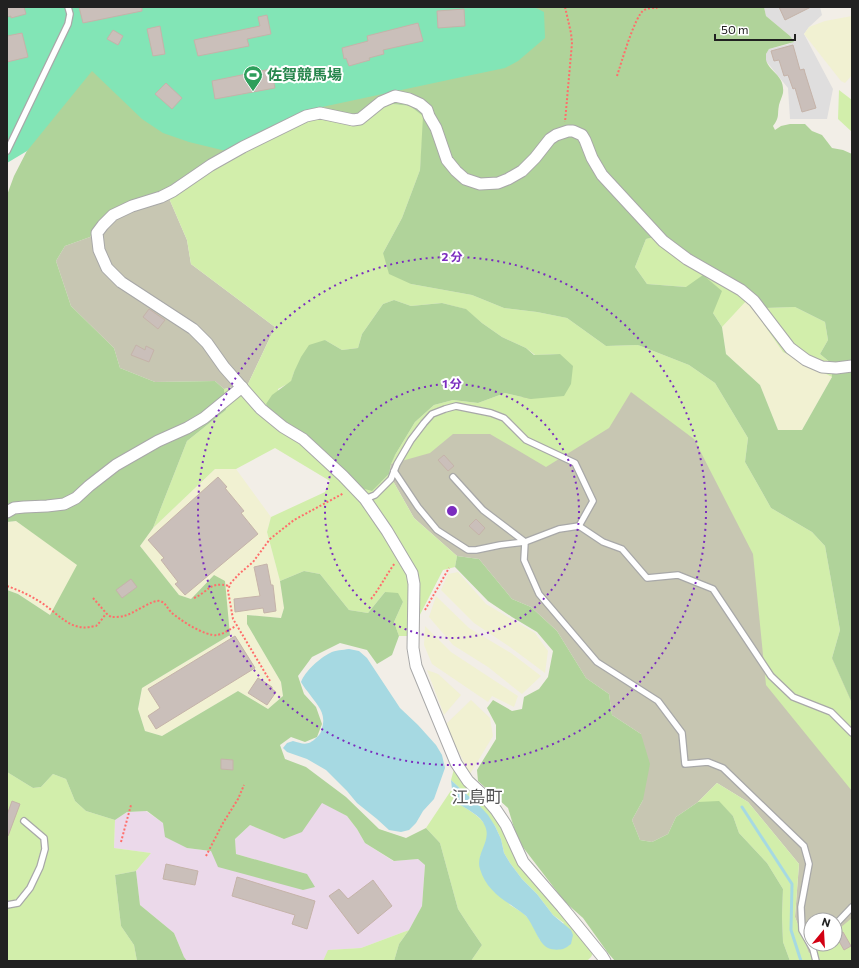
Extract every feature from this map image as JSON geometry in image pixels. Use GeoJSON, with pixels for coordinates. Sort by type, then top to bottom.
{"type":"FeatureCollection","features":[{"type":"Feature","properties":{"kind":"street"},"geometry":{"type":"LineString","coordinates":[[605,961],[562,907],[523,862],[506,825],[496,810],[483,795],[468,782],[456,763],[416,666],[413,648],[414,584],[412,573],[365,499],[303,439],[283,427],[261,409],[193,329],[121,282],[108,268],[99,250],[97,233],[113,215],[132,206],[161,197],[173,191],[211,165],[243,147],[306,116],[320,113],[353,120],[360,119],[381,102],[395,96],[409,99],[420,104],[427,110],[436,128],[447,160],[465,179],[480,184],[498,183],[508,179],[522,170],[535,158],[550,139],[556,134],[574,131],[582,135],[592,158],[602,175],[663,241],[687,259],[741,290],[754,301],[790,348],[806,360],[822,367],[836,368],[852,366]]}},
{"type":"Feature","properties":{"kind":"street"},"geometry":{"type":"LineString","coordinates":[[7,512],[14,508],[64,504],[76,498],[116,465],[158,441],[187,428],[204,418],[242,388]]}},
{"type":"Feature","properties":{"kind":"lane"},"geometry":{"type":"LineString","coordinates":[[7,152],[68,24],[70,14],[68,7]]}},
{"type":"Feature","properties":{"kind":"lane"},"geometry":{"type":"LineString","coordinates":[[365,499],[375,495],[391,479],[397,464],[411,440],[432,414],[456,406],[491,413],[504,418],[526,440],[575,463],[593,501],[579,526]]}},
{"type":"Feature","properties":{"kind":"lane"},"geometry":{"type":"LineString","coordinates":[[394,471],[418,507],[437,530],[468,550],[525,542],[559,529],[579,526],[603,542],[622,549],[647,578],[678,575],[714,590],[770,676],[793,697],[831,712],[852,733]]}},
{"type":"Feature","properties":{"kind":"lane"},"geometry":{"type":"LineString","coordinates":[[453,477],[483,510],[525,542]]}},
{"type":"Feature","properties":{"kind":"lane"},"geometry":{"type":"LineString","coordinates":[[525,542],[524,560],[539,594],[597,662],[658,701],[682,733],[685,764],[708,762],[723,768],[804,846],[808,864],[801,907],[803,931]]}},
{"type":"Feature","properties":{"kind":"lane"},"geometry":{"type":"LineString","coordinates":[[7,905],[18,903],[30,888],[40,867],[45,849],[44,838],[24,820]]}},
{"type":"Feature","properties":{"kind":"lane"},"geometry":{"type":"LineString","coordinates":[[843,917],[852,907]]}},
{"type":"Feature","properties":{"kind":"path"},"geometry":{"type":"LineString","coordinates":[[565,7],[572,43],[565,121],[568,131]]}},
{"type":"Feature","properties":{"kind":"path"},"geometry":{"type":"LineString","coordinates":[[617,76],[640,14],[644,10],[658,7]]}},
{"type":"Feature","properties":{"kind":"path"},"geometry":{"type":"LineString","coordinates":[[270,681],[233,619],[228,591],[229,586],[238,575],[253,562],[270,539],[294,520],[354,488]]}},
{"type":"Feature","properties":{"kind":"path"},"geometry":{"type":"LineString","coordinates":[[371,599],[378,591],[387,572],[402,556]]}},
{"type":"Feature","properties":{"kind":"path"},"geometry":{"type":"LineString","coordinates":[[423,617],[425,609],[448,568]]}},
{"type":"Feature","properties":{"kind":"path"},"geometry":{"type":"LineString","coordinates":[[194,598],[213,585],[221,584],[229,586]]}},
{"type":"Feature","properties":{"kind":"path"},"geometry":{"type":"LineString","coordinates":[[7,586],[35,598],[47,606],[60,618],[70,624],[82,628],[96,626],[107,614]]}},
{"type":"Feature","properties":{"kind":"path"},"geometry":{"type":"LineString","coordinates":[[93,598],[107,614],[112,617],[123,616],[134,612],[156,600],[166,604],[171,612],[184,622],[205,632],[216,635],[237,625]]}},
{"type":"Feature","properties":{"kind":"path"},"geometry":{"type":"LineString","coordinates":[[206,856],[223,823],[238,799],[244,785]]}},
{"type":"Feature","properties":{"kind":"path"},"geometry":{"type":"LineString","coordinates":[[121,842],[131,805]]}},
{"type":"Feature","properties":{"kind":"shaded area"},"geometry":{"type":"Polygon","coordinates":[[[764,7],[820,7],[822,15],[804,34],[833,89],[827,119],[790,119],[788,88],[766,61],[766,54],[769,49],[790,44],[790,36],[766,16],[764,7]]]}},
{"type":"Feature","properties":{"kind":"shaded area"},"geometry":{"type":"Polygon","coordinates":[[[852,16],[852,75],[845,83],[841,81],[804,34],[809,27],[825,21],[852,16]]]}},
{"type":"Feature","properties":{"kind":"shaded area"},"geometry":{"type":"Polygon","coordinates":[[[165,189],[187,240],[191,264],[275,327],[248,384],[224,389],[215,381],[155,382],[120,368],[114,348],[71,306],[56,261],[65,246],[90,237],[103,217],[165,189]]]}},
{"type":"Feature","properties":{"kind":"shaded area"},"geometry":{"type":"Polygon","coordinates":[[[747,299],[783,352],[832,377],[802,430],[778,430],[760,385],[726,354],[722,327],[747,299]]]}},
{"type":"Feature","properties":{"kind":"shaded area"},"geometry":{"type":"Polygon","coordinates":[[[638,345],[832,658],[852,703],[852,961],[809,954],[808,952],[843,952],[843,912],[803,912],[803,938],[795,917],[799,864],[748,802],[717,783],[698,802],[676,817],[668,834],[652,842],[640,840],[632,820],[643,800],[641,734],[612,715],[609,694],[586,678],[557,631],[531,607],[512,599],[479,559],[457,556],[414,518],[389,474],[395,455],[638,345]]]}},
{"type":"Feature","properties":{"kind":"shaded area"},"geometry":{"type":"Polygon","coordinates":[[[215,469],[236,469],[271,517],[267,532],[280,581],[284,608],[281,618],[247,615],[247,624],[281,682],[283,696],[268,709],[238,691],[162,736],[145,731],[138,709],[142,688],[230,635],[214,575],[191,599],[179,595],[140,546],[153,528],[215,469]]]}},
{"type":"Feature","properties":{"kind":"shaded area"},"geometry":{"type":"Polygon","coordinates":[[[16,521],[78,565],[50,615],[18,594],[7,590],[7,522],[16,521]]]}},
{"type":"Feature","properties":{"kind":"shaded area"},"geometry":{"type":"Polygon","coordinates":[[[458,572],[486,604],[535,633],[548,651],[545,673],[474,623],[441,590],[448,574],[458,572]]]}},
{"type":"Feature","properties":{"kind":"shaded area"},"geometry":{"type":"Polygon","coordinates":[[[436,596],[469,628],[511,653],[541,676],[522,694],[488,667],[453,645],[429,617],[436,596]]]}},
{"type":"Feature","properties":{"kind":"shaded area"},"geometry":{"type":"Polygon","coordinates":[[[425,626],[451,652],[518,696],[514,707],[492,696],[488,702],[432,664],[424,645],[425,626]]]}},
{"type":"Feature","properties":{"kind":"shaded area"},"geometry":{"type":"Polygon","coordinates":[[[427,670],[438,674],[461,695],[444,715],[427,670]]]}},
{"type":"Feature","properties":{"kind":"shaded area"},"geometry":{"type":"Polygon","coordinates":[[[471,700],[490,718],[493,736],[470,774],[445,725],[471,700]]]}},
{"type":"Feature","properties":{"kind":"shaded area"},"geometry":{"type":"Polygon","coordinates":[[[322,802],[347,816],[365,843],[393,861],[418,859],[425,865],[422,906],[409,930],[361,948],[329,950],[323,961],[187,961],[174,933],[140,905],[136,871],[151,853],[114,848],[115,820],[127,812],[146,811],[163,823],[187,848],[211,851],[307,874],[236,854],[235,839],[250,825],[284,839],[322,802]]]}},
{"type":"Feature","properties":{"kind":"green space","name":"佐賀競馬場"},"geometry":{"type":"Polygon","coordinates":[[[7,7],[534,7],[544,12],[545,38],[518,61],[505,68],[322,107],[288,119],[226,151],[189,142],[163,133],[142,119],[92,71],[27,151],[7,163],[7,7]]]}},
{"type":"Feature","properties":{"kind":"green space"},"geometry":{"type":"Polygon","coordinates":[[[468,7],[764,7],[766,16],[790,36],[794,42],[769,49],[766,54],[768,64],[780,78],[783,87],[777,118],[773,126],[775,130],[781,126],[790,124],[805,124],[812,131],[822,135],[832,148],[843,150],[852,154],[852,703],[832,658],[840,630],[825,546],[812,532],[771,508],[745,462],[748,438],[715,383],[689,365],[638,345],[606,346],[567,318],[537,312],[504,308],[472,295],[411,284],[389,274],[383,253],[402,218],[420,170],[423,116],[410,106],[375,102],[360,116],[349,115],[322,107],[288,119],[165,189],[103,217],[90,237],[65,246],[56,261],[71,306],[114,348],[120,368],[155,382],[215,381],[224,389],[226,410],[187,441],[153,528],[140,546],[179,595],[191,599],[214,575],[225,581],[230,635],[142,688],[138,709],[145,731],[162,736],[238,691],[268,709],[283,696],[281,682],[247,624],[247,615],[281,618],[284,608],[280,581],[304,571],[320,574],[349,610],[368,613],[385,592],[398,593],[403,602],[394,622],[399,636],[392,655],[377,664],[367,650],[340,643],[312,657],[298,676],[304,694],[316,707],[322,724],[317,737],[305,742],[291,737],[280,745],[285,759],[306,767],[346,797],[379,829],[406,838],[426,828],[440,843],[458,909],[482,945],[471,961],[394,961],[399,944],[409,930],[422,906],[425,865],[418,859],[394,861],[365,843],[347,816],[322,803],[302,832],[284,839],[250,825],[235,839],[236,854],[307,874],[315,887],[303,890],[218,867],[211,851],[187,848],[165,837],[163,823],[147,811],[127,812],[115,820],[86,811],[75,801],[66,779],[53,774],[41,787],[33,788],[7,772],[7,590],[18,594],[50,615],[77,565],[16,521],[7,522],[7,195],[14,176],[72,63],[468,7]],[[662,235],[646,239],[635,267],[647,284],[686,287],[703,275],[722,291],[713,313],[722,327],[726,354],[760,385],[778,430],[802,430],[832,377],[831,363],[820,354],[828,340],[825,322],[795,307],[765,308],[710,271],[662,235]]]}},
{"type":"Feature","properties":{"kind":"green space"},"geometry":{"type":"Polygon","coordinates":[[[839,90],[852,100],[852,132],[838,119],[839,90]]]}},
{"type":"Feature","properties":{"kind":"green space"},"geometry":{"type":"Polygon","coordinates":[[[375,102],[410,106],[424,116],[420,170],[402,218],[383,253],[411,284],[472,295],[504,308],[537,312],[567,318],[606,346],[638,345],[689,365],[715,383],[748,438],[745,462],[771,508],[812,532],[825,546],[840,630],[832,658],[852,703],[852,791],[766,685],[753,554],[694,439],[631,392],[609,428],[546,467],[490,434],[453,434],[430,453],[391,464],[415,422],[434,405],[453,400],[478,403],[505,393],[531,399],[560,354],[535,355],[526,348],[502,337],[465,309],[442,303],[411,306],[394,300],[383,304],[362,334],[358,348],[342,350],[325,340],[294,372],[291,382],[278,389],[286,423],[314,440],[350,475],[361,488],[381,482],[389,474],[414,518],[457,556],[455,567],[443,570],[409,636],[399,636],[394,622],[403,602],[385,592],[368,613],[349,610],[320,574],[304,571],[280,581],[267,532],[271,517],[325,492],[330,481],[275,448],[236,469],[215,469],[153,528],[187,441],[226,410],[224,389],[248,384],[275,327],[191,264],[187,240],[165,189],[288,119],[322,107],[349,115],[375,102]]]}},
{"type":"Feature","properties":{"kind":"green space"},"geometry":{"type":"Polygon","coordinates":[[[662,235],[765,308],[795,307],[825,322],[828,340],[820,354],[831,363],[832,377],[783,352],[747,300],[722,327],[713,313],[686,287],[647,284],[635,267],[646,239],[662,235]]]}},
{"type":"Feature","properties":{"kind":"green space"},"geometry":{"type":"Polygon","coordinates":[[[394,300],[411,306],[442,303],[466,309],[482,323],[502,337],[526,348],[534,355],[560,354],[573,366],[571,384],[564,396],[531,399],[505,393],[478,403],[453,400],[434,405],[415,422],[395,455],[389,474],[372,491],[361,488],[350,475],[313,440],[272,414],[266,404],[272,395],[291,381],[301,357],[309,345],[325,340],[342,350],[358,348],[362,334],[383,304],[394,300]]]}},
{"type":"Feature","properties":{"kind":"green space"},"geometry":{"type":"Polygon","coordinates":[[[457,556],[479,559],[512,599],[531,607],[557,631],[586,678],[609,694],[612,715],[641,734],[650,764],[643,800],[632,820],[640,840],[652,842],[668,834],[676,817],[698,802],[719,801],[733,816],[739,833],[767,863],[783,889],[783,942],[790,961],[615,961],[583,918],[565,902],[522,846],[515,831],[508,808],[478,781],[477,770],[496,739],[496,725],[487,708],[493,700],[512,711],[522,709],[524,697],[539,689],[548,677],[553,651],[537,632],[488,601],[455,567],[457,556]]]}},
{"type":"Feature","properties":{"kind":"green space"},"geometry":{"type":"Polygon","coordinates":[[[454,769],[496,813],[521,862],[594,951],[587,961],[471,961],[482,945],[458,909],[440,843],[426,828],[452,789],[457,803],[476,815],[487,828],[487,839],[480,857],[510,905],[523,913],[530,920],[540,940],[564,923],[553,915],[510,863],[504,853],[501,839],[495,826],[477,803],[451,780],[454,769]]]}},
{"type":"Feature","properties":{"kind":"green space"},"geometry":{"type":"Polygon","coordinates":[[[7,772],[33,788],[41,787],[53,774],[66,779],[75,801],[86,811],[115,820],[114,848],[151,853],[136,871],[115,875],[121,926],[134,945],[137,961],[7,961],[7,772]]]}},
{"type":"Feature","properties":{"kind":"green space"},"geometry":{"type":"Polygon","coordinates":[[[717,783],[748,802],[799,864],[795,917],[803,938],[803,952],[843,952],[843,925],[852,918],[852,961],[790,961],[783,942],[783,889],[767,863],[739,833],[733,816],[719,802],[698,802],[717,783]]]}},
{"type":"Feature","properties":{"kind":"green space"},"geometry":{"type":"Polygon","coordinates":[[[136,871],[140,905],[174,933],[187,961],[137,961],[134,945],[121,926],[115,875],[136,871]]]}},
{"type":"Feature","properties":{"kind":"green space"},"geometry":{"type":"Polygon","coordinates":[[[409,930],[399,944],[394,961],[323,961],[328,950],[361,948],[409,930]]]}},
{"type":"Feature","properties":{"kind":"water"},"geometry":{"type":"Polygon","coordinates":[[[349,649],[359,651],[367,658],[400,708],[436,745],[442,755],[445,768],[434,799],[409,830],[401,832],[389,830],[357,803],[326,770],[307,759],[287,752],[283,748],[287,743],[293,741],[308,743],[313,741],[319,735],[323,722],[322,713],[301,682],[309,669],[322,658],[334,651],[349,649]]]}},
{"type":"Feature","properties":{"kind":"water"},"geometry":{"type":"Polygon","coordinates":[[[451,780],[488,815],[501,839],[504,853],[510,863],[553,915],[571,930],[573,935],[571,944],[567,947],[556,950],[545,946],[526,916],[501,898],[485,881],[479,863],[487,832],[485,826],[477,815],[457,803],[452,789],[451,780]]]}},
{"type":"Feature","properties":{"kind":"building"},"geometry":{"type":"Polygon","coordinates":[[[7,7],[24,7],[26,14],[11,18],[11,16],[7,17],[7,7]]]}},
{"type":"Feature","properties":{"kind":"building"},"geometry":{"type":"Polygon","coordinates":[[[79,7],[142,7],[142,11],[83,23],[79,7]]]}},
{"type":"Feature","properties":{"kind":"building"},"geometry":{"type":"Polygon","coordinates":[[[779,7],[811,7],[785,20],[779,7]]]}},
{"type":"Feature","properties":{"kind":"building"},"geometry":{"type":"Polygon","coordinates":[[[464,9],[465,26],[438,28],[437,11],[464,9]]]}},
{"type":"Feature","properties":{"kind":"building"},"geometry":{"type":"Polygon","coordinates":[[[267,15],[271,34],[247,39],[249,46],[198,56],[194,40],[260,26],[258,17],[267,15]]]}},
{"type":"Feature","properties":{"kind":"building"},"geometry":{"type":"Polygon","coordinates":[[[418,23],[423,41],[383,50],[384,54],[349,66],[346,58],[344,59],[342,48],[368,41],[367,36],[418,23]]]}},
{"type":"Feature","properties":{"kind":"building"},"geometry":{"type":"Polygon","coordinates":[[[160,26],[165,54],[153,56],[147,29],[160,26]]]}},
{"type":"Feature","properties":{"kind":"building"},"geometry":{"type":"Polygon","coordinates":[[[113,30],[123,36],[118,45],[107,39],[113,30]]]}},
{"type":"Feature","properties":{"kind":"building"},"geometry":{"type":"Polygon","coordinates":[[[22,33],[28,57],[7,62],[7,36],[22,33]]]}},
{"type":"Feature","properties":{"kind":"building"},"geometry":{"type":"Polygon","coordinates":[[[793,45],[800,70],[804,69],[816,108],[802,112],[795,88],[793,89],[788,75],[784,76],[779,60],[774,61],[771,51],[793,45]]]}},
{"type":"Feature","properties":{"kind":"building"},"geometry":{"type":"Polygon","coordinates":[[[271,69],[275,88],[215,99],[212,81],[271,69]]]}},
{"type":"Feature","properties":{"kind":"building"},"geometry":{"type":"Polygon","coordinates":[[[166,83],[182,98],[172,109],[155,94],[166,83]]]}},
{"type":"Feature","properties":{"kind":"building"},"geometry":{"type":"Polygon","coordinates":[[[149,309],[165,320],[158,329],[143,317],[149,309]]]}},
{"type":"Feature","properties":{"kind":"building"},"geometry":{"type":"Polygon","coordinates":[[[136,345],[145,350],[146,346],[154,350],[149,362],[131,355],[136,345]]]}},
{"type":"Feature","properties":{"kind":"building"},"geometry":{"type":"Polygon","coordinates":[[[444,455],[454,466],[448,471],[438,460],[444,455]]]}},
{"type":"Feature","properties":{"kind":"building"},"geometry":{"type":"Polygon","coordinates":[[[218,477],[244,511],[241,513],[258,534],[185,595],[175,584],[178,582],[161,560],[164,558],[148,540],[218,477]]]}},
{"type":"Feature","properties":{"kind":"building"},"geometry":{"type":"Polygon","coordinates":[[[476,519],[485,528],[479,535],[469,526],[476,519]]]}},
{"type":"Feature","properties":{"kind":"building"},"geometry":{"type":"Polygon","coordinates":[[[267,564],[271,585],[273,585],[276,611],[264,613],[263,608],[235,612],[234,599],[260,596],[254,567],[267,564]]]}},
{"type":"Feature","properties":{"kind":"building"},"geometry":{"type":"Polygon","coordinates":[[[131,579],[137,587],[122,598],[116,590],[131,579]]]}},
{"type":"Feature","properties":{"kind":"building"},"geometry":{"type":"Polygon","coordinates":[[[235,636],[255,668],[156,729],[148,716],[160,708],[148,689],[235,636]]]}},
{"type":"Feature","properties":{"kind":"building"},"geometry":{"type":"Polygon","coordinates":[[[258,678],[272,687],[272,689],[276,692],[267,705],[248,693],[258,678]]]}},
{"type":"Feature","properties":{"kind":"building"},"geometry":{"type":"Polygon","coordinates":[[[221,759],[233,760],[233,770],[221,769],[221,759]]]}},
{"type":"Feature","properties":{"kind":"building"},"geometry":{"type":"Polygon","coordinates":[[[12,801],[20,804],[7,836],[7,815],[12,801]]]}},
{"type":"Feature","properties":{"kind":"building"},"geometry":{"type":"Polygon","coordinates":[[[166,864],[198,871],[195,885],[163,879],[166,864]]]}},
{"type":"Feature","properties":{"kind":"building"},"geometry":{"type":"Polygon","coordinates":[[[237,877],[315,901],[307,929],[292,924],[295,915],[232,896],[237,877]]]}},
{"type":"Feature","properties":{"kind":"building"},"geometry":{"type":"Polygon","coordinates":[[[373,880],[392,906],[358,934],[329,896],[339,889],[348,899],[373,880]]]}},
{"type":"Feature","properties":{"kind":"building"},"geometry":{"type":"Polygon","coordinates":[[[843,932],[851,946],[844,950],[843,948],[843,932]]]}},
{"type":"Feature","properties":{"kind":"waterway"},"geometry":{"type":"LineString","coordinates":[[742,807],[792,884],[791,930],[801,961]]}},
{"type":"Feature","properties":{"kind":"place","name":"佐賀競馬場"},"geometry":{"type":"Point","coordinates":[253,92]}},
{"type":"Feature","properties":{"kind":"district","name":"江島町"},"geometry":{"type":"Point","coordinates":[477,797]}}]}
